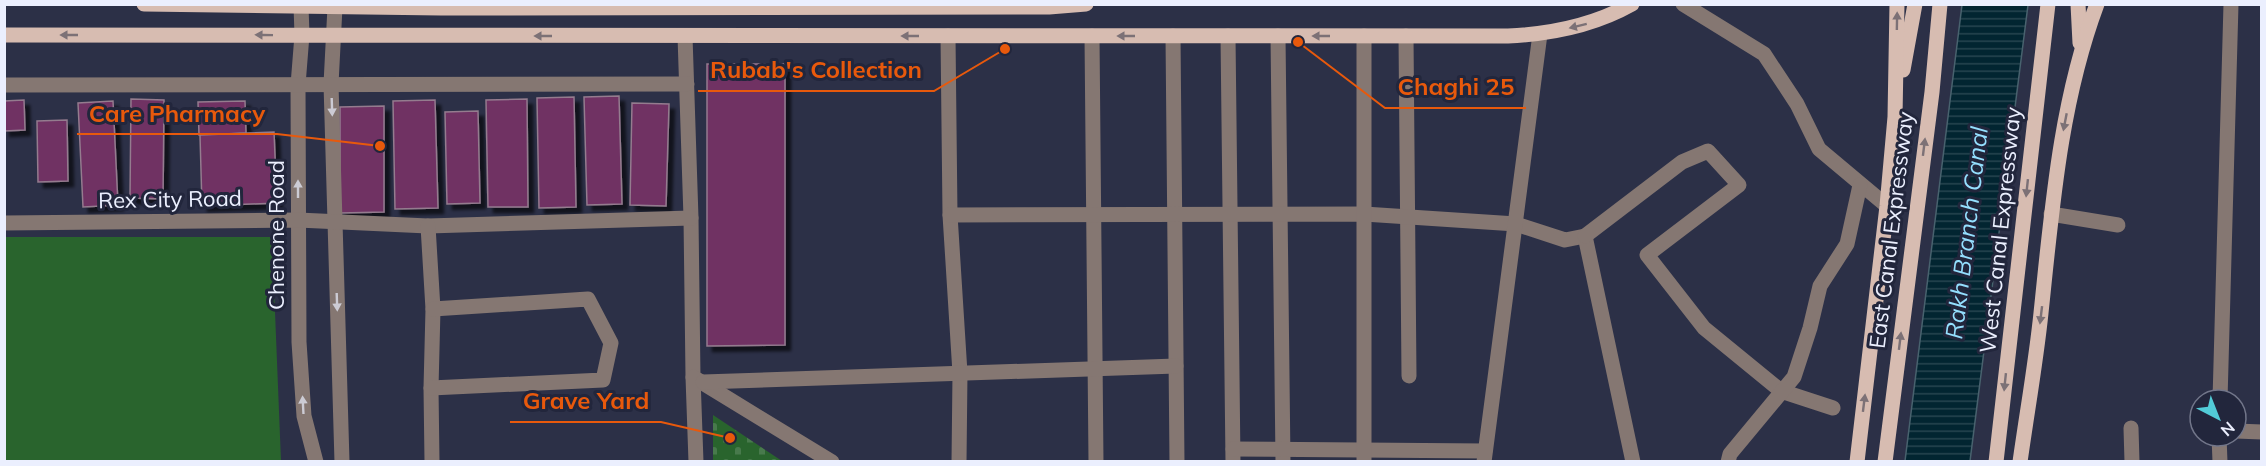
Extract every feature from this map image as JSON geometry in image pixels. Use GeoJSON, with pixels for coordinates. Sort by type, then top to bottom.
{"type":"FeatureCollection","features":[{"type":"Feature","properties":{"kind":"main road"},"geometry":{"type":"LineString","coordinates":[[144,4],[335,7],[984,7],[1086,4]]}},
{"type":"Feature","properties":{"kind":"main road"},"geometry":{"type":"LineString","coordinates":[[4,35],[1406,36],[1540,34],[1579,27],[1608,17],[1632,4]]}},
{"type":"Feature","properties":{"kind":"main road"},"geometry":{"type":"LineString","coordinates":[[1857,462],[1895,117],[1897,4]]}},
{"type":"Feature","properties":{"kind":"main road"},"geometry":{"type":"LineString","coordinates":[[1895,117],[1915,4]]}},
{"type":"Feature","properties":{"kind":"main road","name":"East Canal Expressway"},"geometry":{"type":"LineString","coordinates":[[1885,462],[1932,92],[1940,4]]}},
{"type":"Feature","properties":{"kind":"main road","name":"West Canal Expressway"},"geometry":{"type":"LineString","coordinates":[[1996,462],[2048,4]]}},
{"type":"Feature","properties":{"kind":"main road"},"geometry":{"type":"LineString","coordinates":[[2078,4],[2080,55]]}},
{"type":"Feature","properties":{"kind":"main road"},"geometry":{"type":"LineString","coordinates":[[2020,462],[2041,316],[2051,214],[2070,98],[2080,55],[2097,4]]}},
{"type":"Feature","properties":{"kind":"street"},"geometry":{"type":"LineString","coordinates":[[1683,4],[1764,54],[1797,104],[1819,149],[1887,206]]}},
{"type":"Feature","properties":{"kind":"street"},"geometry":{"type":"LineString","coordinates":[[2070,98],[2097,14],[2104,4]]}},
{"type":"Feature","properties":{"kind":"street"},"geometry":{"type":"LineString","coordinates":[[2220,388],[2231,4]]}},
{"type":"Feature","properties":{"kind":"street","name":"Chenone Road"},"geometry":{"type":"LineString","coordinates":[[301,6],[302,35],[298,85],[299,342],[304,416],[316,462]]}},
{"type":"Feature","properties":{"kind":"street"},"geometry":{"type":"LineString","coordinates":[[335,7],[331,84],[342,462]]}},
{"type":"Feature","properties":{"kind":"street"},"geometry":{"type":"LineString","coordinates":[[1228,36],[1233,456],[1485,456],[1540,34]]}},
{"type":"Feature","properties":{"kind":"street"},"geometry":{"type":"LineString","coordinates":[[685,36],[698,379],[696,462]]}},
{"type":"Feature","properties":{"kind":"street"},"geometry":{"type":"LineString","coordinates":[[948,36],[950,215],[960,373],[959,462]]}},
{"type":"Feature","properties":{"kind":"street"},"geometry":{"type":"LineString","coordinates":[[1092,36],[1096,462]]}},
{"type":"Feature","properties":{"kind":"street"},"geometry":{"type":"LineString","coordinates":[[1173,36],[1177,462]]}},
{"type":"Feature","properties":{"kind":"street"},"geometry":{"type":"LineString","coordinates":[[1278,36],[1283,456]]}},
{"type":"Feature","properties":{"kind":"street"},"geometry":{"type":"LineString","coordinates":[[1364,36],[1364,455]]}},
{"type":"Feature","properties":{"kind":"street"},"geometry":{"type":"LineString","coordinates":[[1406,36],[1409,376]]}},
{"type":"Feature","properties":{"kind":"street"},"geometry":{"type":"LineString","coordinates":[[4,85],[687,84]]}},
{"type":"Feature","properties":{"kind":"street"},"geometry":{"type":"LineString","coordinates":[[950,215],[1364,214],[1516,224],[1565,240],[1585,236],[1682,162],[1708,151],[1739,185],[1647,255],[1704,328],[1781,391],[1833,408]]}},
{"type":"Feature","properties":{"kind":"street"},"geometry":{"type":"LineString","coordinates":[[1728,462],[1730,454],[1794,377],[1810,328],[1820,286],[1847,244],[1860,185]]}},
{"type":"Feature","properties":{"kind":"street"},"geometry":{"type":"LineString","coordinates":[[2051,214],[2118,225]]}},
{"type":"Feature","properties":{"kind":"street","name":"Rex City Road"},"geometry":{"type":"LineString","coordinates":[[4,223],[298,220],[428,226],[691,218]]}},
{"type":"Feature","properties":{"kind":"street"},"geometry":{"type":"LineString","coordinates":[[428,226],[433,309],[432,462]]}},
{"type":"Feature","properties":{"kind":"street"},"geometry":{"type":"LineString","coordinates":[[1585,236],[1633,462]]}},
{"type":"Feature","properties":{"kind":"street"},"geometry":{"type":"LineString","coordinates":[[431,388],[603,380],[611,343],[588,299],[433,309]]}},
{"type":"Feature","properties":{"kind":"street"},"geometry":{"type":"LineString","coordinates":[[698,379],[1176,366]]}},
{"type":"Feature","properties":{"kind":"street"},"geometry":{"type":"LineString","coordinates":[[698,379],[832,462]]}},
{"type":"Feature","properties":{"kind":"street"},"geometry":{"type":"LineString","coordinates":[[2131,428],[2132,462]]}},
{"type":"Feature","properties":{"kind":"green space"},"geometry":{"type":"Polygon","coordinates":[[[5,237],[272,237],[281,461],[5,461],[5,237]]]}},
{"type":"Feature","properties":{"kind":"green space"},"geometry":{"type":"Polygon","coordinates":[[[713,415],[782,461],[713,461],[713,415]]]}},
{"type":"Feature","properties":{"kind":"water","name":"Rakh Branch Canal"},"geometry":{"type":"Polygon","coordinates":[[[1962,5],[2028,5],[1970,461],[1905,461],[1962,5]]]}},
{"type":"Feature","properties":{"kind":"building"},"geometry":{"type":"Polygon","coordinates":[[[707,64],[785,64],[785,345],[707,346],[707,64]]]}},
{"type":"Feature","properties":{"kind":"building"},"geometry":{"type":"Polygon","coordinates":[[[619,96],[622,204],[587,205],[584,97],[619,96]]]}},
{"type":"Feature","properties":{"kind":"building"},"geometry":{"type":"Polygon","coordinates":[[[574,97],[576,207],[539,208],[537,98],[574,97]]]}},
{"type":"Feature","properties":{"kind":"building"},"geometry":{"type":"Polygon","coordinates":[[[131,99],[164,100],[163,199],[130,198],[131,99]]]}},
{"type":"Feature","properties":{"kind":"building"},"geometry":{"type":"Polygon","coordinates":[[[527,99],[528,207],[488,207],[486,100],[527,99]]]}},
{"type":"Feature","properties":{"kind":"building"},"geometry":{"type":"Polygon","coordinates":[[[24,100],[25,130],[4,131],[4,101],[24,100]]]}},
{"type":"Feature","properties":{"kind":"building"},"geometry":{"type":"Polygon","coordinates":[[[435,100],[438,208],[395,209],[393,101],[435,100]]]}},
{"type":"Feature","properties":{"kind":"building"},"geometry":{"type":"Polygon","coordinates":[[[113,101],[118,205],[83,207],[78,103],[113,101]]]}},
{"type":"Feature","properties":{"kind":"building"},"geometry":{"type":"Polygon","coordinates":[[[245,101],[246,133],[199,135],[198,102],[245,101]]]}},
{"type":"Feature","properties":{"kind":"building"},"geometry":{"type":"Polygon","coordinates":[[[632,103],[669,104],[666,206],[630,205],[632,103]]]}},
{"type":"Feature","properties":{"kind":"building"},"geometry":{"type":"Polygon","coordinates":[[[384,106],[384,212],[340,213],[340,107],[384,106]]]}},
{"type":"Feature","properties":{"kind":"building"},"geometry":{"type":"Polygon","coordinates":[[[478,111],[480,203],[447,204],[445,112],[478,111]]]}},
{"type":"Feature","properties":{"kind":"building"},"geometry":{"type":"Polygon","coordinates":[[[67,120],[68,181],[38,182],[37,121],[67,120]]]}},
{"type":"Feature","properties":{"kind":"building"},"geometry":{"type":"Polygon","coordinates":[[[274,132],[277,203],[202,206],[200,135],[274,132]]]}},
{"type":"Feature","properties":{"kind":"place","name":"Chaghi 25"},"geometry":{"type":"Point","coordinates":[1298,42]}},
{"type":"Feature","properties":{"kind":"place","name":"Rubab's Collection"},"geometry":{"type":"Point","coordinates":[1005,49]}},
{"type":"Feature","properties":{"kind":"place","name":"Care Pharmacy"},"geometry":{"type":"Point","coordinates":[380,146]}},
{"type":"Feature","properties":{"kind":"place","name":"Grave Yard"},"geometry":{"type":"Point","coordinates":[730,438]}}]}
